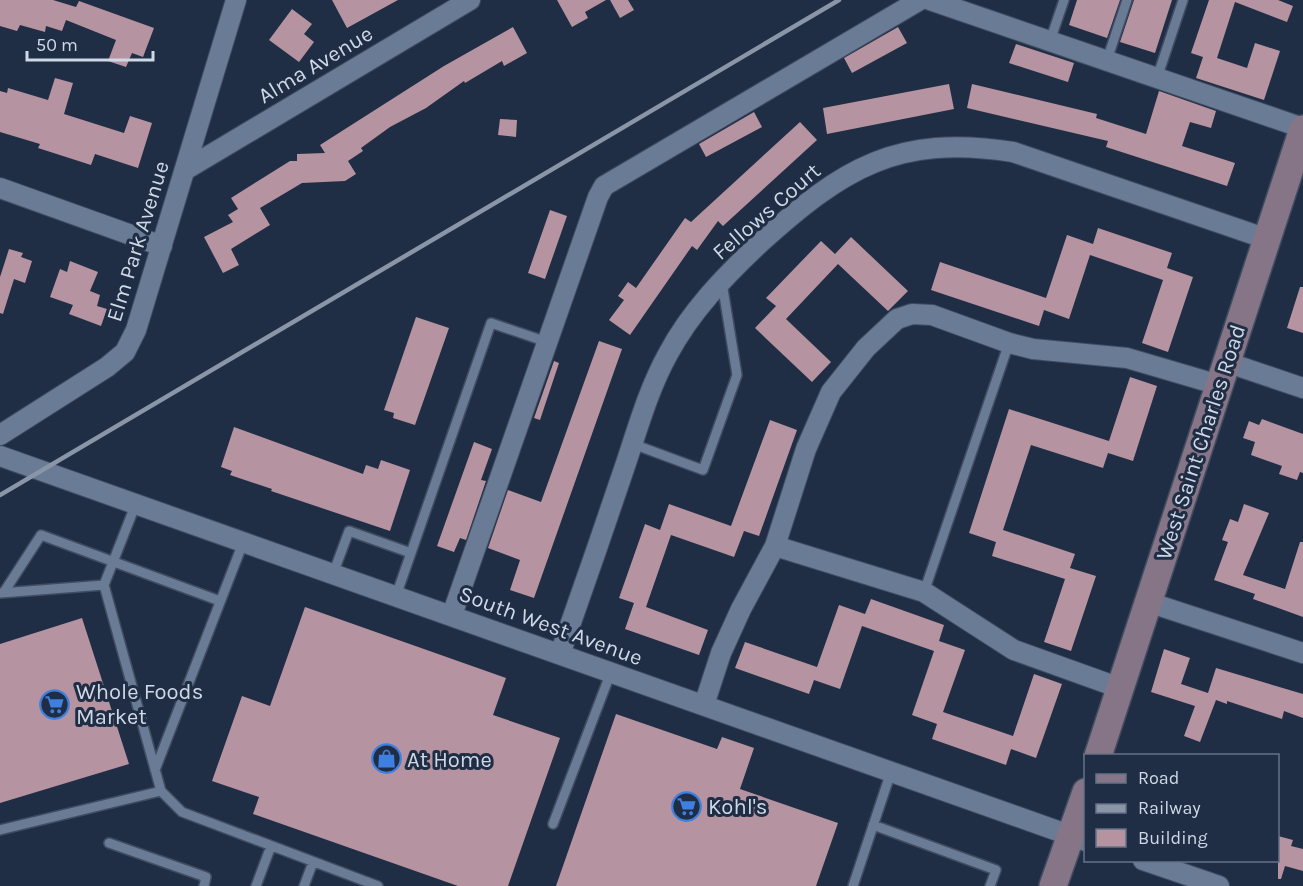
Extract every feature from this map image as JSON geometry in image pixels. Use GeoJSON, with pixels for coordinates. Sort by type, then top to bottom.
{"type":"FeatureCollection","features":[{"type":"Feature","properties":{"kind":"main road","name":"West Saint Charles Road"},"geometry":{"type":"LineString","coordinates":[[1099,754],[1303,129]]}},
{"type":"Feature","properties":{"kind":"main road"},"geometry":{"type":"LineString","coordinates":[[1053,886],[1078,839],[1084,804]]}},
{"type":"Feature","properties":{"kind":"street","name":"Alma Avenue"},"geometry":{"type":"LineString","coordinates":[[185,170],[470,0]]}},
{"type":"Feature","properties":{"kind":"street"},"geometry":{"type":"LineString","coordinates":[[452,615],[604,186],[920,0]]}},
{"type":"Feature","properties":{"kind":"street"},"geometry":{"type":"LineString","coordinates":[[930,0],[1303,129]]}},
{"type":"Feature","properties":{"kind":"street","name":"Elm Park Avenue"},"geometry":{"type":"LineString","coordinates":[[0,435],[107,367],[125,352],[136,330],[234,1]]}},
{"type":"Feature","properties":{"kind":"street","name":"Fellows Court"},"geometry":{"type":"LineString","coordinates":[[560,654],[651,390],[667,355],[691,317],[721,281],[804,203],[835,181],[851,172],[890,157],[938,147],[982,147],[1013,152],[1267,238]]}},
{"type":"Feature","properties":{"kind":"street"},"geometry":{"type":"LineString","coordinates":[[0,188],[162,246]]}},
{"type":"Feature","properties":{"kind":"street"},"geometry":{"type":"LineString","coordinates":[[704,705],[721,653],[741,609],[775,546],[806,449],[831,392],[866,348],[897,319],[912,314],[932,315],[1009,343],[1033,349],[1127,358],[1303,388]]}},
{"type":"Feature","properties":{"kind":"street","name":"South West Avenue"},"geometry":{"type":"LineString","coordinates":[[0,456],[135,506],[452,615],[1078,839]]}},
{"type":"Feature","properties":{"kind":"street"},"geometry":{"type":"LineString","coordinates":[[775,546],[924,592],[1014,650],[1120,688]]}},
{"type":"Feature","properties":{"kind":"street"},"geometry":{"type":"LineString","coordinates":[[1148,602],[1303,653]]}},
{"type":"Feature","properties":{"kind":"street"},"geometry":{"type":"LineString","coordinates":[[1146,862],[1219,886]]}},
{"type":"Feature","properties":{"kind":"lane"},"geometry":{"type":"LineString","coordinates":[[1050,41],[1064,0]]}},
{"type":"Feature","properties":{"kind":"lane"},"geometry":{"type":"LineString","coordinates":[[1107,60],[1127,0]]}},
{"type":"Feature","properties":{"kind":"lane"},"geometry":{"type":"LineString","coordinates":[[1157,78],[1183,0]]}},
{"type":"Feature","properties":{"kind":"lane"},"geometry":{"type":"LineString","coordinates":[[633,444],[703,470],[737,375],[721,281]]}},
{"type":"Feature","properties":{"kind":"lane"},"geometry":{"type":"LineString","coordinates":[[396,596],[491,323],[547,342]]}},
{"type":"Feature","properties":{"kind":"lane"},"geometry":{"type":"LineString","coordinates":[[924,592],[1009,343]]}},
{"type":"Feature","properties":{"kind":"lane"},"geometry":{"type":"LineString","coordinates":[[135,506],[104,585],[161,791],[182,812],[378,886]]}},
{"type":"Feature","properties":{"kind":"lane"},"geometry":{"type":"LineString","coordinates":[[333,574],[349,531],[411,553]]}},
{"type":"Feature","properties":{"kind":"lane"},"geometry":{"type":"LineString","coordinates":[[2,593],[41,535],[220,601]]}},
{"type":"Feature","properties":{"kind":"lane"},"geometry":{"type":"LineString","coordinates":[[155,771],[243,543]]}},
{"type":"Feature","properties":{"kind":"lane"},"geometry":{"type":"LineString","coordinates":[[2,593],[104,585]]}},
{"type":"Feature","properties":{"kind":"lane"},"geometry":{"type":"LineString","coordinates":[[553,824],[611,672]]}},
{"type":"Feature","properties":{"kind":"lane"},"geometry":{"type":"LineString","coordinates":[[853,886],[891,772]]}},
{"type":"Feature","properties":{"kind":"lane"},"geometry":{"type":"LineString","coordinates":[[0,830],[161,791]]}},
{"type":"Feature","properties":{"kind":"lane"},"geometry":{"type":"LineString","coordinates":[[873,825],[996,870],[990,886]]}},
{"type":"Feature","properties":{"kind":"lane"},"geometry":{"type":"LineString","coordinates":[[109,843],[206,877],[204,886]]}},
{"type":"Feature","properties":{"kind":"lane"},"geometry":{"type":"LineString","coordinates":[[256,886],[271,846]]}},
{"type":"Feature","properties":{"kind":"lane"},"geometry":{"type":"LineString","coordinates":[[304,886],[313,862]]}},
{"type":"Feature","properties":{"kind":"building"},"geometry":{"type":"Polygon","coordinates":[[[0,0],[53,0],[76,7],[79,1],[154,28],[143,57],[132,53],[126,67],[108,61],[116,40],[66,20],[62,31],[46,26],[45,32],[20,25],[17,31],[0,26],[0,0]]]}},
{"type":"Feature","properties":{"kind":"building"},"geometry":{"type":"Polygon","coordinates":[[[332,0],[398,0],[347,28],[332,0]]]}},
{"type":"Feature","properties":{"kind":"building"},"geometry":{"type":"Polygon","coordinates":[[[557,0],[606,0],[585,12],[588,18],[572,27],[557,0]]]}},
{"type":"Feature","properties":{"kind":"building"},"geometry":{"type":"Polygon","coordinates":[[[610,0],[628,0],[634,10],[620,18],[610,0]]]}},
{"type":"Feature","properties":{"kind":"building"},"geometry":{"type":"Polygon","coordinates":[[[1077,0],[1120,0],[1107,38],[1069,25],[1077,0]]]}},
{"type":"Feature","properties":{"kind":"building"},"geometry":{"type":"Polygon","coordinates":[[[1134,0],[1172,0],[1155,53],[1120,42],[1134,0]]]}},
{"type":"Feature","properties":{"kind":"building"},"geometry":{"type":"Polygon","coordinates":[[[1209,0],[1278,0],[1293,6],[1287,22],[1235,2],[1217,58],[1247,68],[1255,43],[1280,51],[1264,100],[1196,78],[1203,57],[1191,53],[1209,0]]]}},
{"type":"Feature","properties":{"kind":"building"},"geometry":{"type":"Polygon","coordinates":[[[292,9],[312,24],[304,34],[314,42],[299,62],[269,40],[292,9]]]}},
{"type":"Feature","properties":{"kind":"building"},"geometry":{"type":"Polygon","coordinates":[[[513,27],[527,53],[504,66],[502,61],[465,83],[464,81],[426,108],[390,127],[361,148],[363,151],[348,161],[356,174],[345,181],[302,183],[260,208],[270,225],[231,249],[239,265],[223,273],[204,237],[233,222],[228,215],[238,209],[231,198],[290,161],[297,161],[297,154],[325,153],[320,145],[444,66],[513,27]]]}},
{"type":"Feature","properties":{"kind":"building"},"geometry":{"type":"Polygon","coordinates":[[[898,27],[907,43],[852,73],[844,58],[898,27]]]}},
{"type":"Feature","properties":{"kind":"building"},"geometry":{"type":"Polygon","coordinates":[[[1016,44],[1074,63],[1068,82],[1009,63],[1016,44]]]}},
{"type":"Feature","properties":{"kind":"building"},"geometry":{"type":"Polygon","coordinates":[[[55,78],[73,83],[64,114],[124,133],[130,116],[152,123],[138,168],[95,154],[91,165],[38,148],[40,144],[0,132],[0,91],[7,93],[8,88],[48,100],[55,78]]]}},
{"type":"Feature","properties":{"kind":"building"},"geometry":{"type":"Polygon","coordinates":[[[949,84],[954,109],[827,134],[823,108],[949,84]]]}},
{"type":"Feature","properties":{"kind":"building"},"geometry":{"type":"Polygon","coordinates":[[[972,84],[1097,114],[1096,118],[1146,134],[1159,91],[1216,111],[1211,128],[1190,122],[1182,146],[1235,163],[1227,186],[1106,147],[1108,141],[967,108],[972,84]]]}},
{"type":"Feature","properties":{"kind":"building"},"geometry":{"type":"Polygon","coordinates":[[[754,112],[762,127],[706,157],[699,144],[754,112]]]}},
{"type":"Feature","properties":{"kind":"building"},"geometry":{"type":"Polygon","coordinates":[[[500,119],[517,120],[516,137],[498,135],[500,119]]]}},
{"type":"Feature","properties":{"kind":"building"},"geometry":{"type":"Polygon","coordinates":[[[800,122],[817,140],[723,226],[718,221],[697,250],[692,246],[630,335],[609,320],[624,300],[618,296],[628,282],[636,288],[685,218],[691,222],[800,122]]]}},
{"type":"Feature","properties":{"kind":"building"},"geometry":{"type":"Polygon","coordinates":[[[550,210],[567,216],[545,279],[528,273],[550,210]]]}},
{"type":"Feature","properties":{"kind":"building"},"geometry":{"type":"Polygon","coordinates":[[[1098,228],[1172,253],[1167,268],[1193,277],[1168,352],[1142,343],[1163,280],[1090,255],[1069,319],[1044,310],[1039,326],[931,290],[940,262],[1046,298],[1067,235],[1093,244],[1098,228]]]}},
{"type":"Feature","properties":{"kind":"building"},"geometry":{"type":"Polygon","coordinates":[[[851,237],[908,291],[888,311],[838,264],[786,319],[831,362],[812,382],[755,328],[776,306],[766,298],[821,241],[835,254],[851,237]]]}},
{"type":"Feature","properties":{"kind":"building"},"geometry":{"type":"Polygon","coordinates":[[[9,249],[23,253],[21,257],[32,261],[25,283],[14,279],[3,314],[0,313],[0,277],[9,249]]]}},
{"type":"Feature","properties":{"kind":"building"},"geometry":{"type":"Polygon","coordinates":[[[70,261],[98,272],[90,291],[100,295],[97,306],[107,309],[101,326],[69,314],[73,305],[50,297],[60,269],[67,272],[70,261]]]}},
{"type":"Feature","properties":{"kind":"building"},"geometry":{"type":"Polygon","coordinates":[[[1300,287],[1303,287],[1303,333],[1287,328],[1300,287]]]}},
{"type":"Feature","properties":{"kind":"building"},"geometry":{"type":"Polygon","coordinates":[[[416,317],[449,328],[415,425],[393,418],[394,413],[384,410],[416,317]]]}},
{"type":"Feature","properties":{"kind":"building"},"geometry":{"type":"Polygon","coordinates":[[[599,341],[622,349],[534,598],[510,590],[520,560],[488,548],[508,490],[541,502],[599,341]]]}},
{"type":"Feature","properties":{"kind":"building"},"geometry":{"type":"Polygon","coordinates":[[[554,361],[559,363],[540,420],[534,418],[554,361]]]}},
{"type":"Feature","properties":{"kind":"building"},"geometry":{"type":"Polygon","coordinates":[[[1130,377],[1157,386],[1133,461],[1108,453],[1103,468],[1031,445],[1003,530],[1075,554],[1070,568],[1096,576],[1071,651],[1044,642],[1065,579],[992,556],[996,542],[969,533],[1009,409],[1109,441],[1130,377]]]}},
{"type":"Feature","properties":{"kind":"building"},"geometry":{"type":"Polygon","coordinates":[[[1262,419],[1303,434],[1303,473],[1300,472],[1297,480],[1279,474],[1282,466],[1251,455],[1255,442],[1243,438],[1249,421],[1259,425],[1262,419]]]}},
{"type":"Feature","properties":{"kind":"building"},"geometry":{"type":"Polygon","coordinates":[[[770,420],[797,430],[759,536],[744,531],[734,557],[671,535],[646,607],[708,630],[699,655],[625,629],[634,603],[619,598],[645,524],[660,530],[669,504],[731,526],[770,420]]]}},
{"type":"Feature","properties":{"kind":"building"},"geometry":{"type":"Polygon","coordinates":[[[234,427],[363,474],[366,465],[378,469],[381,460],[410,470],[390,531],[230,475],[232,471],[221,467],[234,427]]]}},
{"type":"Feature","properties":{"kind":"building"},"geometry":{"type":"Polygon","coordinates":[[[474,442],[492,449],[481,480],[486,481],[466,540],[460,538],[454,552],[437,546],[474,442]]]}},
{"type":"Feature","properties":{"kind":"building"},"geometry":{"type":"Polygon","coordinates":[[[1244,504],[1269,513],[1243,575],[1285,589],[1300,542],[1303,542],[1303,617],[1253,599],[1255,594],[1214,580],[1228,542],[1222,540],[1230,519],[1238,522],[1244,504]]]}},
{"type":"Feature","properties":{"kind":"building"},"geometry":{"type":"Polygon","coordinates":[[[871,599],[944,625],[939,641],[965,650],[943,712],[1013,736],[1034,674],[1062,684],[1036,758],[1011,749],[1006,765],[932,739],[937,724],[912,715],[934,651],[862,626],[840,689],[814,680],[809,694],[735,668],[745,642],[817,667],[839,605],[865,614],[871,599]]]}},
{"type":"Feature","properties":{"kind":"building","name":"At Home"},"geometry":{"type":"Polygon","coordinates":[[[305,607],[506,678],[493,715],[560,738],[508,886],[458,886],[253,814],[259,797],[212,781],[242,696],[270,706],[305,607]]]}},
{"type":"Feature","properties":{"kind":"building","name":"Whole Foods Market"},"geometry":{"type":"Polygon","coordinates":[[[82,618],[129,764],[0,803],[0,644],[82,618]]]}},
{"type":"Feature","properties":{"kind":"building"},"geometry":{"type":"Polygon","coordinates":[[[1164,649],[1190,658],[1181,684],[1208,693],[1216,668],[1303,694],[1303,718],[1284,711],[1282,719],[1227,701],[1227,704],[1216,700],[1200,742],[1184,736],[1195,706],[1151,692],[1164,649]]]}},
{"type":"Feature","properties":{"kind":"building","name":"Kohl's"},"geometry":{"type":"Polygon","coordinates":[[[616,714],[717,749],[722,737],[754,748],[740,789],[838,823],[816,886],[556,886],[616,714]]]}},
{"type":"Feature","properties":{"kind":"building"},"geometry":{"type":"Polygon","coordinates":[[[1279,836],[1293,840],[1291,846],[1303,849],[1303,871],[1285,866],[1281,879],[1278,879],[1279,836]]]}},
{"type":"Feature","properties":{"kind":"railway"},"geometry":{"type":"LineString","coordinates":[[0,495],[839,0]]}},
{"type":"Feature","properties":{"kind":"place","name":"Whole Foods Market"},"geometry":{"type":"Point","coordinates":[55,704]}},
{"type":"Feature","properties":{"kind":"place","name":"At Home"},"geometry":{"type":"Point","coordinates":[386,759]}},
{"type":"Feature","properties":{"kind":"place","name":"Kohl's"},"geometry":{"type":"Point","coordinates":[687,806]}}]}
